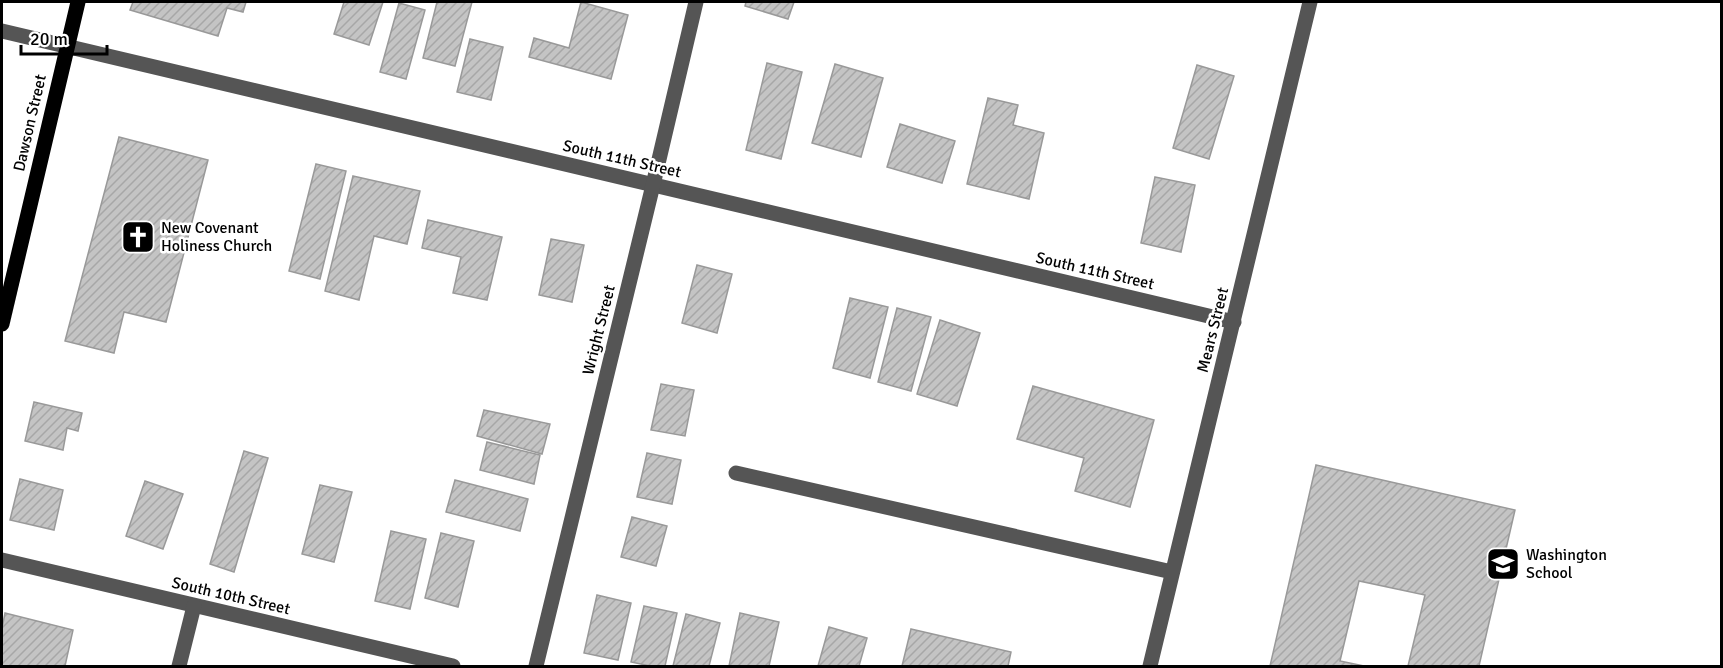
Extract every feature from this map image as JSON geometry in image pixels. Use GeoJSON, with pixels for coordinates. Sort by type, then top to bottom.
{"type":"FeatureCollection","features":[{"type":"Feature","properties":{"kind":"main road","name":"Dawson Street"},"geometry":{"type":"LineString","coordinates":[[2,324],[78,2]]}},
{"type":"Feature","properties":{"kind":"street","name":"Wright Street"},"geometry":{"type":"LineString","coordinates":[[536,666],[696,2]]}},
{"type":"Feature","properties":{"kind":"street","name":"Mears Street"},"geometry":{"type":"LineString","coordinates":[[1149,666],[1310,2]]}},
{"type":"Feature","properties":{"kind":"street","name":"South 11th Street"},"geometry":{"type":"LineString","coordinates":[[2,31],[1234,322]]}},
{"type":"Feature","properties":{"kind":"street"},"geometry":{"type":"LineString","coordinates":[[736,473],[1172,572]]}},
{"type":"Feature","properties":{"kind":"street","name":"South 10th Street"},"geometry":{"type":"LineString","coordinates":[[2,560],[453,666]]}},
{"type":"Feature","properties":{"kind":"street"},"geometry":{"type":"LineString","coordinates":[[179,666],[194,606]]}},
{"type":"Feature","properties":{"kind":"building"},"geometry":{"type":"Polygon","coordinates":[[[133,2],[246,2],[243,12],[227,8],[218,36],[130,10],[133,2]]]}},
{"type":"Feature","properties":{"kind":"building"},"geometry":{"type":"Polygon","coordinates":[[[344,2],[383,2],[369,45],[334,34],[344,2]]]}},
{"type":"Feature","properties":{"kind":"building"},"geometry":{"type":"Polygon","coordinates":[[[437,2],[472,2],[455,66],[423,58],[437,2]]]}},
{"type":"Feature","properties":{"kind":"building"},"geometry":{"type":"Polygon","coordinates":[[[581,2],[628,15],[611,79],[529,57],[534,38],[569,48],[581,2]]]}},
{"type":"Feature","properties":{"kind":"building"},"geometry":{"type":"Polygon","coordinates":[[[746,2],[794,2],[788,19],[745,6],[746,2]]]}},
{"type":"Feature","properties":{"kind":"building"},"geometry":{"type":"Polygon","coordinates":[[[399,3],[425,10],[406,79],[380,72],[399,3]]]}},
{"type":"Feature","properties":{"kind":"building"},"geometry":{"type":"Polygon","coordinates":[[[470,39],[503,47],[491,100],[457,92],[470,39]]]}},
{"type":"Feature","properties":{"kind":"building"},"geometry":{"type":"Polygon","coordinates":[[[767,63],[802,72],[781,159],[746,150],[767,63]]]}},
{"type":"Feature","properties":{"kind":"building"},"geometry":{"type":"Polygon","coordinates":[[[835,64],[883,78],[861,157],[812,143],[835,64]]]}},
{"type":"Feature","properties":{"kind":"building"},"geometry":{"type":"Polygon","coordinates":[[[1197,65],[1234,76],[1209,159],[1173,148],[1197,65]]]}},
{"type":"Feature","properties":{"kind":"building"},"geometry":{"type":"Polygon","coordinates":[[[988,98],[1018,105],[1013,125],[1044,133],[1029,199],[967,184],[988,98]]]}},
{"type":"Feature","properties":{"kind":"building"},"geometry":{"type":"Polygon","coordinates":[[[900,124],[955,141],[942,183],[887,167],[900,124]]]}},
{"type":"Feature","properties":{"kind":"building"},"geometry":{"type":"Polygon","coordinates":[[[119,137],[208,160],[166,322],[124,312],[114,353],[65,341],[119,137]]]}},
{"type":"Feature","properties":{"kind":"building"},"geometry":{"type":"Polygon","coordinates":[[[316,164],[346,171],[320,279],[289,271],[316,164]]]}},
{"type":"Feature","properties":{"kind":"building"},"geometry":{"type":"Polygon","coordinates":[[[353,176],[420,191],[407,244],[374,236],[359,300],[325,291],[353,176]]]}},
{"type":"Feature","properties":{"kind":"building"},"geometry":{"type":"Polygon","coordinates":[[[1155,177],[1195,185],[1181,252],[1141,243],[1155,177]]]}},
{"type":"Feature","properties":{"kind":"building"},"geometry":{"type":"Polygon","coordinates":[[[428,220],[502,237],[487,300],[453,293],[461,257],[422,248],[428,220]]]}},
{"type":"Feature","properties":{"kind":"building"},"geometry":{"type":"Polygon","coordinates":[[[551,239],[584,245],[572,302],[539,295],[551,239]]]}},
{"type":"Feature","properties":{"kind":"building"},"geometry":{"type":"Polygon","coordinates":[[[697,265],[732,274],[717,333],[682,323],[697,265]]]}},
{"type":"Feature","properties":{"kind":"building"},"geometry":{"type":"Polygon","coordinates":[[[850,298],[888,307],[870,378],[833,368],[850,298]]]}},
{"type":"Feature","properties":{"kind":"building"},"geometry":{"type":"Polygon","coordinates":[[[897,308],[931,317],[911,391],[878,382],[897,308]]]}},
{"type":"Feature","properties":{"kind":"building"},"geometry":{"type":"Polygon","coordinates":[[[940,320],[980,333],[957,406],[917,394],[940,320]]]}},
{"type":"Feature","properties":{"kind":"building"},"geometry":{"type":"Polygon","coordinates":[[[661,384],[694,390],[685,436],[651,430],[661,384]]]}},
{"type":"Feature","properties":{"kind":"building"},"geometry":{"type":"Polygon","coordinates":[[[1033,386],[1154,420],[1130,507],[1075,491],[1084,458],[1017,439],[1033,386]]]}},
{"type":"Feature","properties":{"kind":"building"},"geometry":{"type":"Polygon","coordinates":[[[34,402],[82,413],[78,431],[67,428],[63,450],[25,441],[34,402]]]}},
{"type":"Feature","properties":{"kind":"building"},"geometry":{"type":"Polygon","coordinates":[[[484,410],[550,424],[542,454],[477,436],[484,410]]]}},
{"type":"Feature","properties":{"kind":"building"},"geometry":{"type":"Polygon","coordinates":[[[487,442],[540,455],[534,484],[480,470],[487,442]]]}},
{"type":"Feature","properties":{"kind":"building"},"geometry":{"type":"Polygon","coordinates":[[[244,451],[268,458],[234,572],[210,564],[244,451]]]}},
{"type":"Feature","properties":{"kind":"building"},"geometry":{"type":"Polygon","coordinates":[[[647,453],[681,460],[672,504],[637,497],[647,453]]]}},
{"type":"Feature","properties":{"kind":"building"},"geometry":{"type":"Polygon","coordinates":[[[1316,465],[1515,510],[1479,666],[1408,666],[1425,595],[1359,581],[1340,661],[1364,666],[1270,666],[1316,465]]]}},
{"type":"Feature","properties":{"kind":"building"},"geometry":{"type":"Polygon","coordinates":[[[20,479],[63,490],[54,530],[10,520],[20,479]]]}},
{"type":"Feature","properties":{"kind":"building"},"geometry":{"type":"Polygon","coordinates":[[[455,480],[528,499],[520,531],[446,512],[455,480]]]}},
{"type":"Feature","properties":{"kind":"building"},"geometry":{"type":"Polygon","coordinates":[[[145,481],[183,494],[163,549],[126,536],[145,481]]]}},
{"type":"Feature","properties":{"kind":"building"},"geometry":{"type":"Polygon","coordinates":[[[320,485],[352,492],[334,562],[302,554],[320,485]]]}},
{"type":"Feature","properties":{"kind":"building"},"geometry":{"type":"Polygon","coordinates":[[[632,517],[667,526],[656,566],[621,557],[632,517]]]}},
{"type":"Feature","properties":{"kind":"building"},"geometry":{"type":"Polygon","coordinates":[[[391,531],[426,539],[410,609],[375,601],[391,531]]]}},
{"type":"Feature","properties":{"kind":"building"},"geometry":{"type":"Polygon","coordinates":[[[441,533],[474,541],[458,607],[425,598],[441,533]]]}},
{"type":"Feature","properties":{"kind":"building"},"geometry":{"type":"Polygon","coordinates":[[[597,595],[631,603],[618,660],[584,653],[597,595]]]}},
{"type":"Feature","properties":{"kind":"building"},"geometry":{"type":"Polygon","coordinates":[[[644,606],[677,613],[665,666],[631,662],[644,606]]]}},
{"type":"Feature","properties":{"kind":"building"},"geometry":{"type":"Polygon","coordinates":[[[5,613],[73,630],[65,666],[2,666],[2,628],[5,613]]]}},
{"type":"Feature","properties":{"kind":"building"},"geometry":{"type":"Polygon","coordinates":[[[740,613],[779,622],[769,666],[729,666],[740,613]]]}},
{"type":"Feature","properties":{"kind":"building"},"geometry":{"type":"Polygon","coordinates":[[[686,614],[720,623],[709,666],[673,666],[686,614]]]}},
{"type":"Feature","properties":{"kind":"building"},"geometry":{"type":"Polygon","coordinates":[[[829,627],[867,638],[859,666],[818,666],[829,627]]]}},
{"type":"Feature","properties":{"kind":"building"},"geometry":{"type":"Polygon","coordinates":[[[911,629],[1011,652],[1008,666],[902,666],[911,629]]]}},
{"type":"Feature","properties":{"kind":"place","name":"New Covenant Holiness Church"},"geometry":{"type":"Point","coordinates":[138,237]}},
{"type":"Feature","properties":{"kind":"place","name":"Washington School"},"geometry":{"type":"Point","coordinates":[1503,564]}}]}
